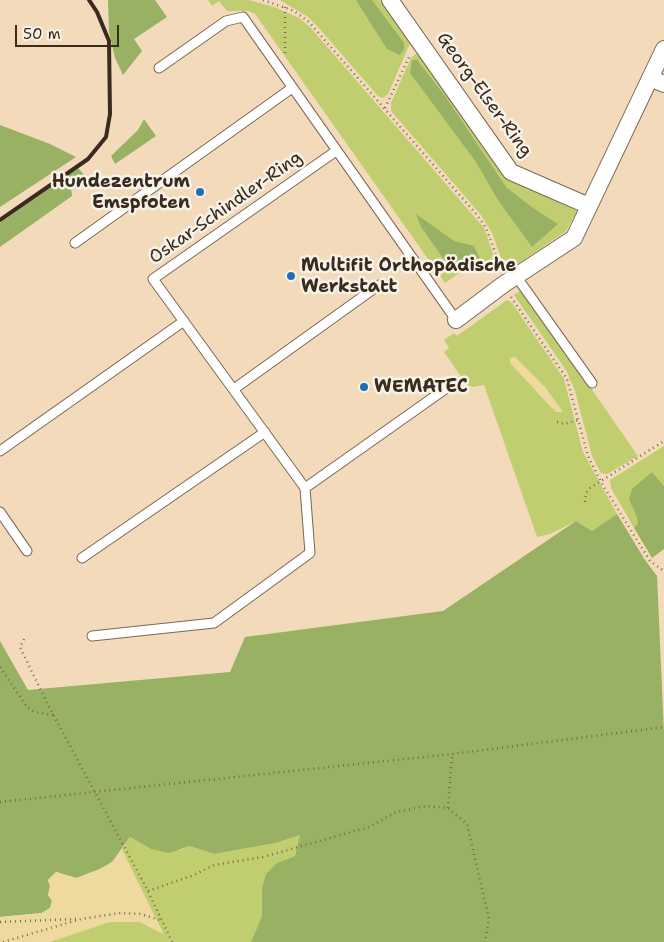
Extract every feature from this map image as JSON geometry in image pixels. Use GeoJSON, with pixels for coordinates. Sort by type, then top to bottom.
{"type":"FeatureCollection","features":[{"type":"Feature","properties":{"kind":"street","name":"Georg-Elser-Ring"},"geometry":{"type":"LineString","coordinates":[[395,2],[511,172],[589,206]]}},
{"type":"Feature","properties":{"kind":"street"},"geometry":{"type":"LineString","coordinates":[[456,320],[510,280],[574,238],[589,206],[657,81],[664,49]]}},
{"type":"Feature","properties":{"kind":"lane"},"geometry":{"type":"LineString","coordinates":[[158,68],[226,21],[242,18],[456,320]]}},
{"type":"Feature","properties":{"kind":"lane"},"geometry":{"type":"LineString","coordinates":[[75,243],[292,88]]}},
{"type":"Feature","properties":{"kind":"lane","name":"Oskar-Schindler-Ring"},"geometry":{"type":"LineString","coordinates":[[305,488],[153,279],[336,150]]}},
{"type":"Feature","properties":{"kind":"lane"},"geometry":{"type":"LineString","coordinates":[[510,280],[592,383]]}},
{"type":"Feature","properties":{"kind":"lane"},"geometry":{"type":"LineString","coordinates":[[234,389],[379,285]]}},
{"type":"Feature","properties":{"kind":"lane"},"geometry":{"type":"LineString","coordinates":[[0,451],[184,321]]}},
{"type":"Feature","properties":{"kind":"lane"},"geometry":{"type":"LineString","coordinates":[[92,636],[214,624],[310,553],[305,488],[448,387]]}},
{"type":"Feature","properties":{"kind":"lane"},"geometry":{"type":"LineString","coordinates":[[82,558],[265,432]]}},
{"type":"Feature","properties":{"kind":"lane"},"geometry":{"type":"LineString","coordinates":[[0,512],[27,551]]}},
{"type":"Feature","properties":{"kind":"path"},"geometry":{"type":"LineString","coordinates":[[263,0],[275,1],[309,22],[477,215],[486,228],[500,263],[510,280],[512,299],[567,379],[588,456],[601,482],[650,560],[664,571]]}},
{"type":"Feature","properties":{"kind":"path"},"geometry":{"type":"LineString","coordinates":[[282,74],[285,55],[285,7]]}},
{"type":"Feature","properties":{"kind":"path"},"geometry":{"type":"LineString","coordinates":[[385,108],[418,38]]}},
{"type":"Feature","properties":{"kind":"path"},"geometry":{"type":"LineString","coordinates":[[557,422],[564,424],[578,420]]}},
{"type":"Feature","properties":{"kind":"path"},"geometry":{"type":"LineString","coordinates":[[585,502],[586,493],[664,440]]}},
{"type":"Feature","properties":{"kind":"path"},"geometry":{"type":"LineString","coordinates":[[24,639],[20,647],[53,715],[148,891],[172,942]]}},
{"type":"Feature","properties":{"kind":"path"},"geometry":{"type":"LineString","coordinates":[[0,667],[27,707],[35,712],[53,715]]}},
{"type":"Feature","properties":{"kind":"path"},"geometry":{"type":"LineString","coordinates":[[0,802],[452,754],[664,727]]}},
{"type":"Feature","properties":{"kind":"path"},"geometry":{"type":"LineString","coordinates":[[448,808],[452,754]]}},
{"type":"Feature","properties":{"kind":"path"},"geometry":{"type":"LineString","coordinates":[[148,891],[194,875],[214,865],[263,857],[369,827],[396,812],[427,806],[448,808],[467,824],[489,919],[485,942]]}},
{"type":"Feature","properties":{"kind":"path"},"geometry":{"type":"LineString","coordinates":[[0,922],[81,919],[121,914],[140,914],[163,922]]}},
{"type":"Feature","properties":{"kind":"path"},"geometry":{"type":"LineString","coordinates":[[3,942],[81,919]]}},
{"type":"Feature","properties":{"kind":"green space"},"geometry":{"type":"Polygon","coordinates":[[[108,0],[155,0],[167,17],[134,39],[142,51],[123,75],[115,58],[109,32],[108,0]]]}},
{"type":"Feature","properties":{"kind":"green space"},"geometry":{"type":"Polygon","coordinates":[[[208,0],[249,0],[274,7],[299,18],[310,27],[484,228],[498,269],[474,266],[465,269],[445,283],[255,14],[248,11],[227,11],[219,1],[212,6],[208,0]]]}},
{"type":"Feature","properties":{"kind":"green space"},"geometry":{"type":"Polygon","coordinates":[[[280,0],[380,0],[411,41],[388,94],[383,98],[378,96],[308,17],[280,0]]]}},
{"type":"Feature","properties":{"kind":"green space"},"geometry":{"type":"Polygon","coordinates":[[[356,0],[372,0],[404,43],[404,50],[400,55],[387,49],[356,0]]]}},
{"type":"Feature","properties":{"kind":"green space"},"geometry":{"type":"Polygon","coordinates":[[[417,53],[420,54],[506,178],[577,211],[566,231],[509,270],[505,269],[492,233],[481,215],[391,111],[391,103],[411,58],[417,53]]]}},
{"type":"Feature","properties":{"kind":"green space"},"geometry":{"type":"Polygon","coordinates":[[[412,60],[417,60],[445,96],[506,187],[558,224],[532,247],[498,200],[476,162],[410,73],[412,60]]]}},
{"type":"Feature","properties":{"kind":"green space"},"geometry":{"type":"Polygon","coordinates":[[[144,119],[156,136],[115,164],[111,156],[138,130],[144,119]]]}},
{"type":"Feature","properties":{"kind":"green space"},"geometry":{"type":"Polygon","coordinates":[[[0,125],[50,144],[76,157],[0,207],[0,125]]]}},
{"type":"Feature","properties":{"kind":"green space"},"geometry":{"type":"Polygon","coordinates":[[[78,168],[90,181],[71,187],[72,196],[0,247],[0,223],[78,168]]]}},
{"type":"Feature","properties":{"kind":"green space"},"geometry":{"type":"Polygon","coordinates":[[[416,214],[454,241],[474,246],[480,259],[460,267],[445,261],[421,227],[416,214]]]}},
{"type":"Feature","properties":{"kind":"green space"},"geometry":{"type":"Polygon","coordinates":[[[522,289],[638,456],[607,474],[601,473],[592,456],[575,391],[566,370],[514,295],[522,289]]]}},
{"type":"Feature","properties":{"kind":"green space"},"geometry":{"type":"Polygon","coordinates":[[[507,300],[512,303],[564,379],[583,452],[617,514],[592,531],[576,521],[550,534],[537,537],[484,385],[473,387],[467,385],[444,352],[449,348],[444,340],[454,333],[457,336],[507,300]]]}},
{"type":"Feature","properties":{"kind":"green space"},"geometry":{"type":"Polygon","coordinates":[[[664,446],[664,486],[652,472],[639,485],[638,523],[634,528],[611,488],[610,480],[664,446]]]}},
{"type":"Feature","properties":{"kind":"green space"},"geometry":{"type":"Polygon","coordinates":[[[652,472],[664,486],[664,549],[652,558],[634,528],[638,523],[637,517],[629,499],[632,489],[652,472]]]}},
{"type":"Feature","properties":{"kind":"green space"},"geometry":{"type":"Polygon","coordinates":[[[617,514],[657,576],[664,733],[664,942],[251,942],[262,916],[262,888],[266,874],[277,863],[295,856],[300,835],[276,843],[214,854],[190,846],[169,853],[151,849],[130,837],[112,862],[105,867],[76,878],[56,872],[48,880],[50,886],[48,895],[52,901],[50,908],[42,913],[0,917],[0,641],[28,690],[230,672],[245,637],[443,611],[576,521],[592,531],[617,514]]]}},
{"type":"Feature","properties":{"kind":"green space"},"geometry":{"type":"Polygon","coordinates":[[[300,835],[295,856],[277,863],[262,888],[262,916],[251,942],[49,942],[109,922],[140,922],[163,933],[122,850],[130,837],[151,849],[181,850],[190,846],[214,854],[276,843],[300,835]]]}},
{"type":"Feature","properties":{"kind":"sand"},"geometry":{"type":"Polygon","coordinates":[[[515,357],[546,388],[563,412],[556,412],[510,363],[510,358],[515,357]]]}},
{"type":"Feature","properties":{"kind":"sand"},"geometry":{"type":"Polygon","coordinates":[[[122,850],[163,934],[140,922],[109,922],[49,942],[0,942],[0,917],[42,913],[50,908],[52,901],[48,895],[50,886],[48,880],[56,872],[76,878],[89,875],[112,862],[122,850]]]}},
{"type":"Feature","properties":{"kind":"railway"},"geometry":{"type":"LineString","coordinates":[[0,220],[88,159],[106,137],[110,114],[109,41],[97,12],[89,0]]}},
{"type":"Feature","properties":{"kind":"place","name":"Hundezentrum Emspfoten"},"geometry":{"type":"Point","coordinates":[200,192]}},
{"type":"Feature","properties":{"kind":"place","name":"Multifit Orthopädische Werkstatt"},"geometry":{"type":"Point","coordinates":[291,276]}},
{"type":"Feature","properties":{"kind":"place","name":"WEMATEC"},"geometry":{"type":"Point","coordinates":[364,387]}}]}
